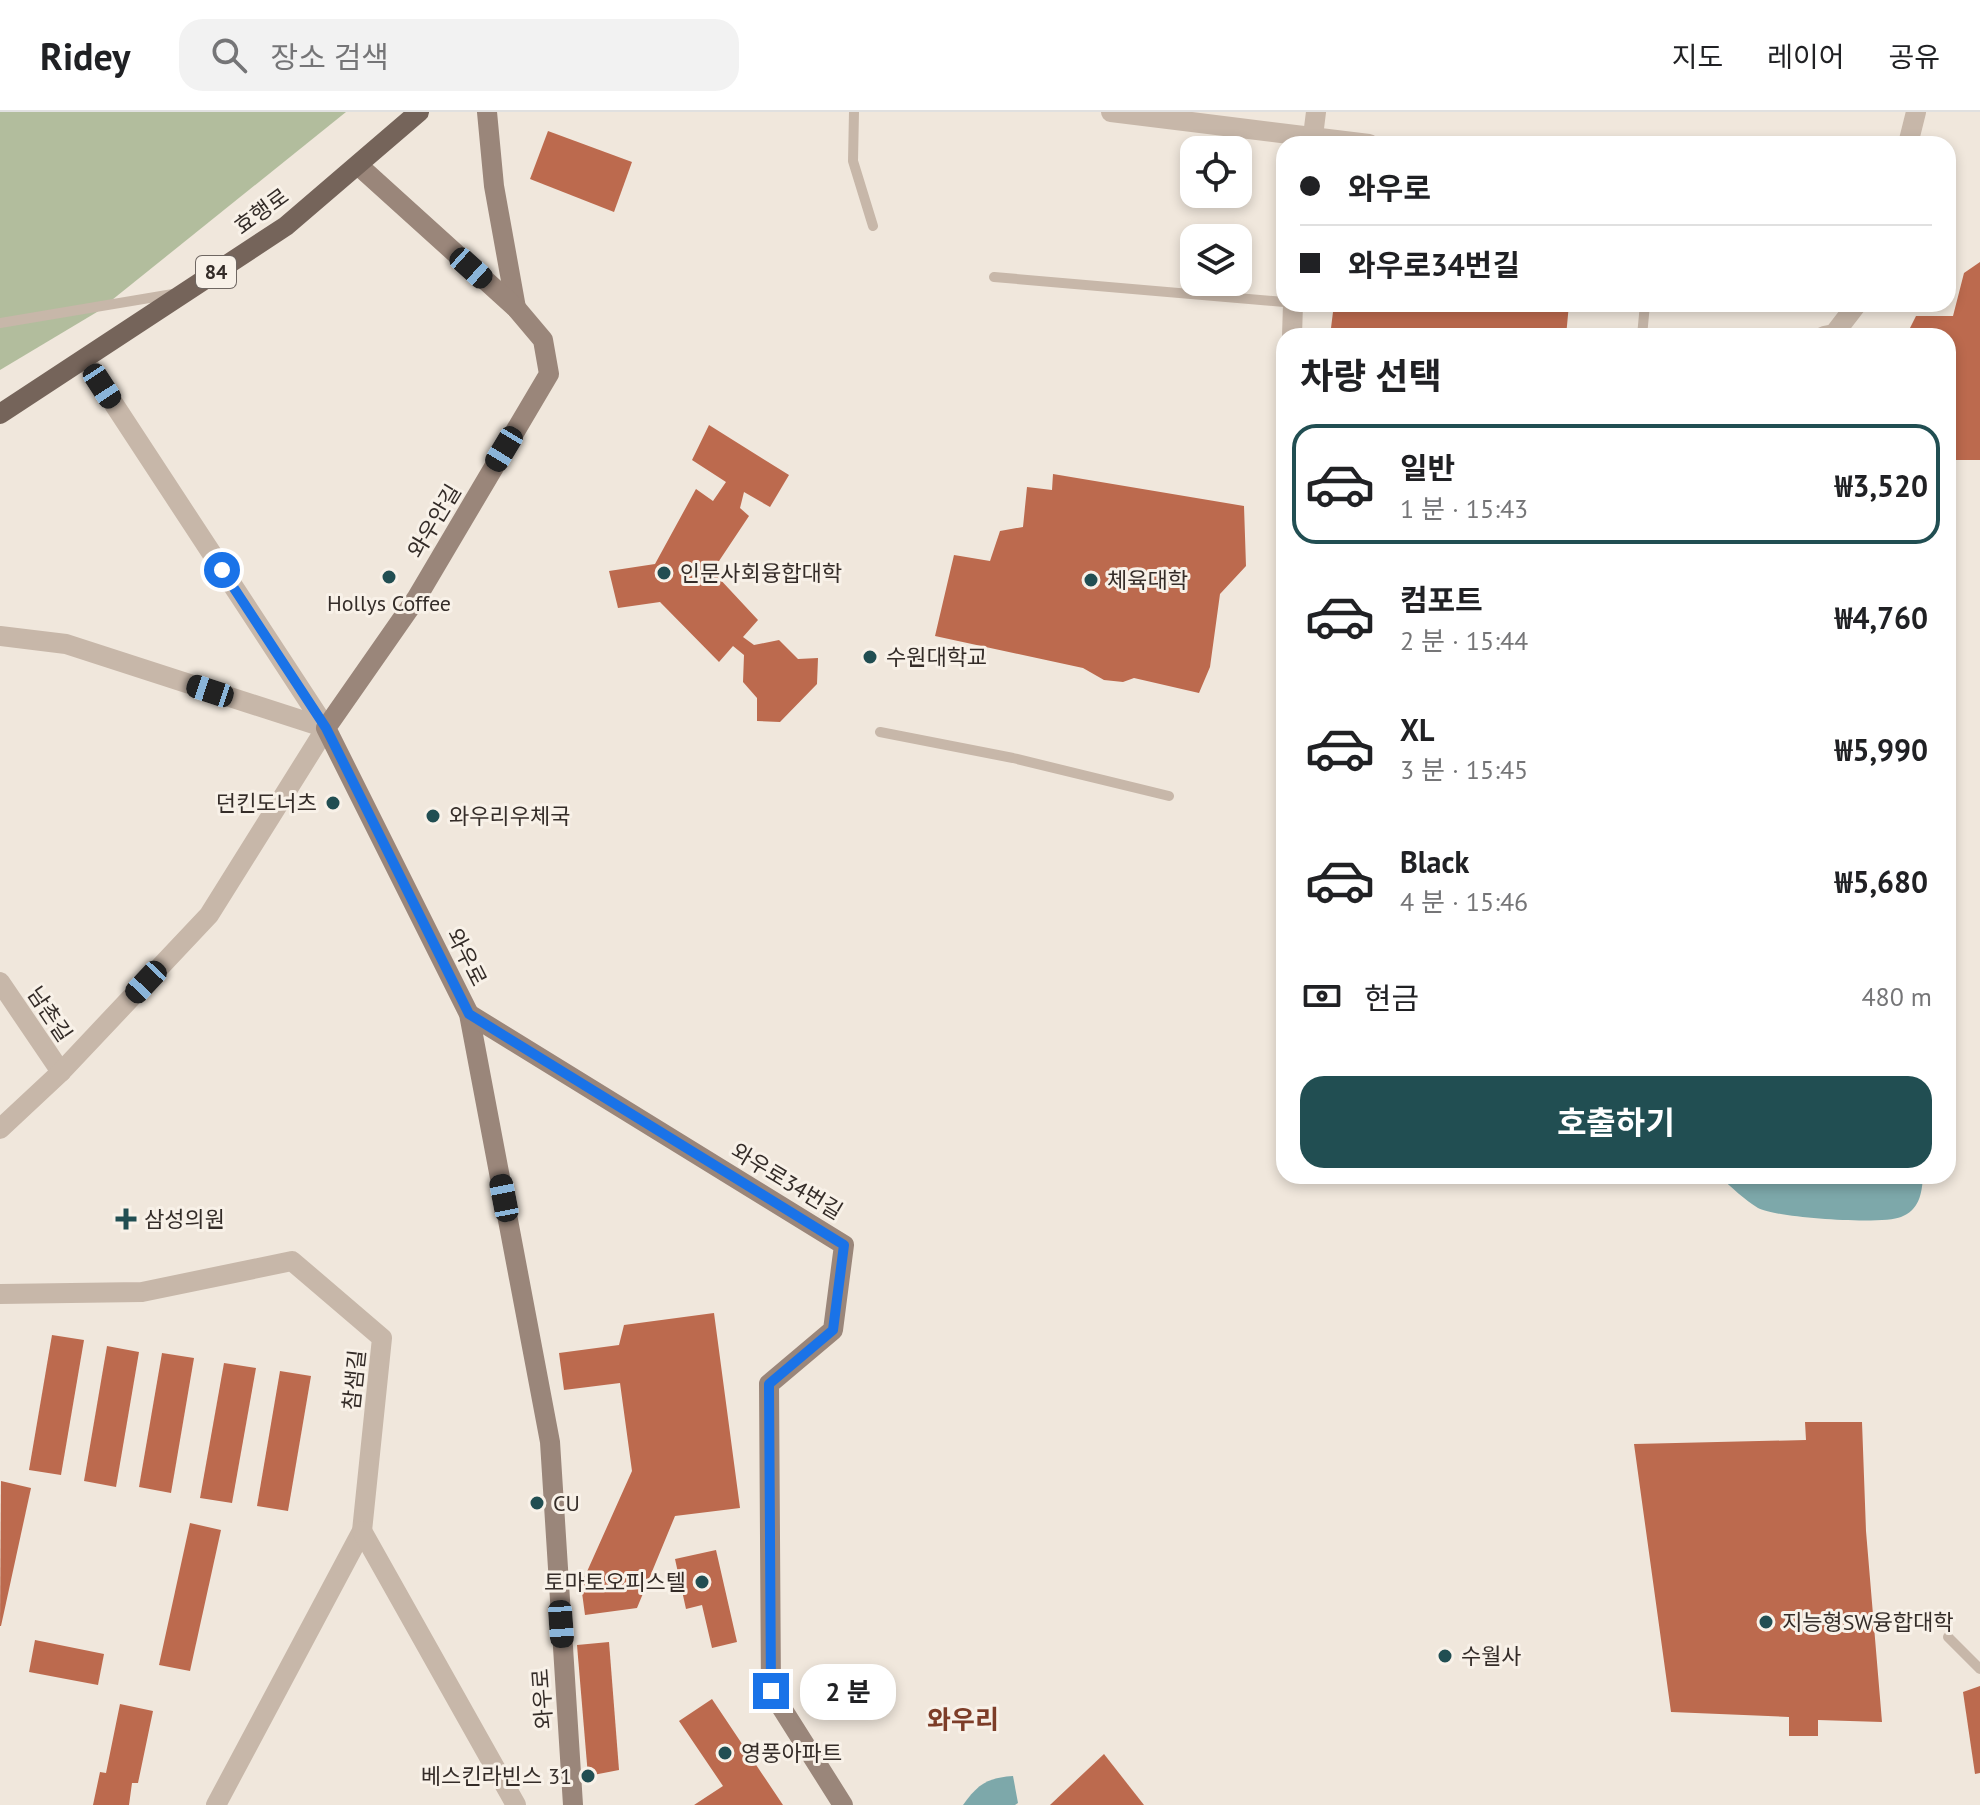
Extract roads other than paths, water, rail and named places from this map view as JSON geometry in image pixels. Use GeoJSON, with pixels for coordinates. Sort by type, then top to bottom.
{"type":"FeatureCollection","features":[{"type":"Feature","properties":{"kind":"main road","name":"효행로"},"geometry":{"type":"LineString","coordinates":[[0,414],[286,226],[419,112]]}},
{"type":"Feature","properties":{"kind":"street"},"geometry":{"type":"LineString","coordinates":[[487,112],[494,186],[516,308]]}},
{"type":"Feature","properties":{"kind":"street"},"geometry":{"type":"LineString","coordinates":[[1111,112],[1278,136]]}},
{"type":"Feature","properties":{"kind":"street"},"geometry":{"type":"LineString","coordinates":[[1314,136],[1316,112]]}},
{"type":"Feature","properties":{"kind":"street"},"geometry":{"type":"LineString","coordinates":[[1910,136],[1916,112]]}},
{"type":"Feature","properties":{"kind":"street","name":"와우안길"},"geometry":{"type":"LineString","coordinates":[[0,1129],[61,1072],[209,915],[326,728],[416,599],[549,374],[543,340],[516,308],[359,166]]}},
{"type":"Feature","properties":{"kind":"street"},"geometry":{"type":"LineString","coordinates":[[1839,328],[1851,312]]}},
{"type":"Feature","properties":{"kind":"street","name":"와우로"},"geometry":{"type":"LineString","coordinates":[[85,360],[326,728],[469,1014],[550,1442],[573,1805]]}},
{"type":"Feature","properties":{"kind":"street"},"geometry":{"type":"LineString","coordinates":[[0,636],[66,644],[326,728]]}},
{"type":"Feature","properties":{"kind":"street","name":"남촌길"},"geometry":{"type":"LineString","coordinates":[[0,982],[61,1072]]}},
{"type":"Feature","properties":{"kind":"street","name":"와우로34번길"},"geometry":{"type":"LineString","coordinates":[[469,1014],[844,1245],[833,1330],[769,1384],[771,1691],[843,1805]]}},
{"type":"Feature","properties":{"kind":"street","name":"참샘길"},"geometry":{"type":"LineString","coordinates":[[0,1294],[142,1292],[292,1261],[382,1338],[362,1531],[216,1805]]}},
{"type":"Feature","properties":{"kind":"street"},"geometry":{"type":"LineString","coordinates":[[362,1531],[516,1805]]}},
{"type":"Feature","properties":{"kind":"lane"},"geometry":{"type":"LineString","coordinates":[[854,112],[853,161],[873,226]]}},
{"type":"Feature","properties":{"kind":"lane"},"geometry":{"type":"LineString","coordinates":[[994,277],[1276,301]]}},
{"type":"Feature","properties":{"kind":"lane"},"geometry":{"type":"LineString","coordinates":[[0,323],[186,292]]}},
{"type":"Feature","properties":{"kind":"lane"},"geometry":{"type":"LineString","coordinates":[[880,732],[1013,758],[1169,796]]}},
{"type":"Feature","properties":{"kind":"lane"},"geometry":{"type":"LineString","coordinates":[[1948,1637],[1980,1669]]}},
{"type":"Feature","properties":{"kind":"water"},"geometry":{"type":"Polygon","coordinates":[[[1728,1184],[1922,1184],[1916,1206],[1907,1214],[1873,1220],[1769,1212],[1728,1184]]]}},
{"type":"Feature","properties":{"kind":"water"},"geometry":{"type":"Polygon","coordinates":[[[1013,1776],[1018,1803],[1015,1805],[963,1805],[984,1783],[1013,1776]]]}},
{"type":"Feature","properties":{"kind":"place","name":"인문사회융합대학"},"geometry":{"type":"Point","coordinates":[664,573]}},
{"type":"Feature","properties":{"kind":"place","name":"Hollys Coffee"},"geometry":{"type":"Point","coordinates":[389,577]}},
{"type":"Feature","properties":{"kind":"place","name":"체육대학"},"geometry":{"type":"Point","coordinates":[1091,580]}},
{"type":"Feature","properties":{"kind":"place","name":"수원대학교"},"geometry":{"type":"Point","coordinates":[870,657]}},
{"type":"Feature","properties":{"kind":"place","name":"던킨도너츠"},"geometry":{"type":"Point","coordinates":[333,803]}},
{"type":"Feature","properties":{"kind":"place","name":"와우리우체국"},"geometry":{"type":"Point","coordinates":[433,816]}},
{"type":"Feature","properties":{"kind":"place","name":"삼성의원"},"geometry":{"type":"Point","coordinates":[126,1219]}},
{"type":"Feature","properties":{"kind":"place","name":"CU"},"geometry":{"type":"Point","coordinates":[537,1503]}},
{"type":"Feature","properties":{"kind":"place","name":"토마토오피스텔"},"geometry":{"type":"Point","coordinates":[702,1582]}},
{"type":"Feature","properties":{"kind":"place","name":"지능형SW융합대학"},"geometry":{"type":"Point","coordinates":[1766,1622]}},
{"type":"Feature","properties":{"kind":"place","name":"수월사"},"geometry":{"type":"Point","coordinates":[1445,1656]}},
{"type":"Feature","properties":{"kind":"place","name":"영풍아파트"},"geometry":{"type":"Point","coordinates":[725,1753]}},
{"type":"Feature","properties":{"kind":"place","name":"베스킨라빈스 31"},"geometry":{"type":"Point","coordinates":[588,1776]}},
{"type":"Feature","properties":{"kind":"district","name":"와우리"},"geometry":{"type":"Point","coordinates":[963,1720]}}]}
